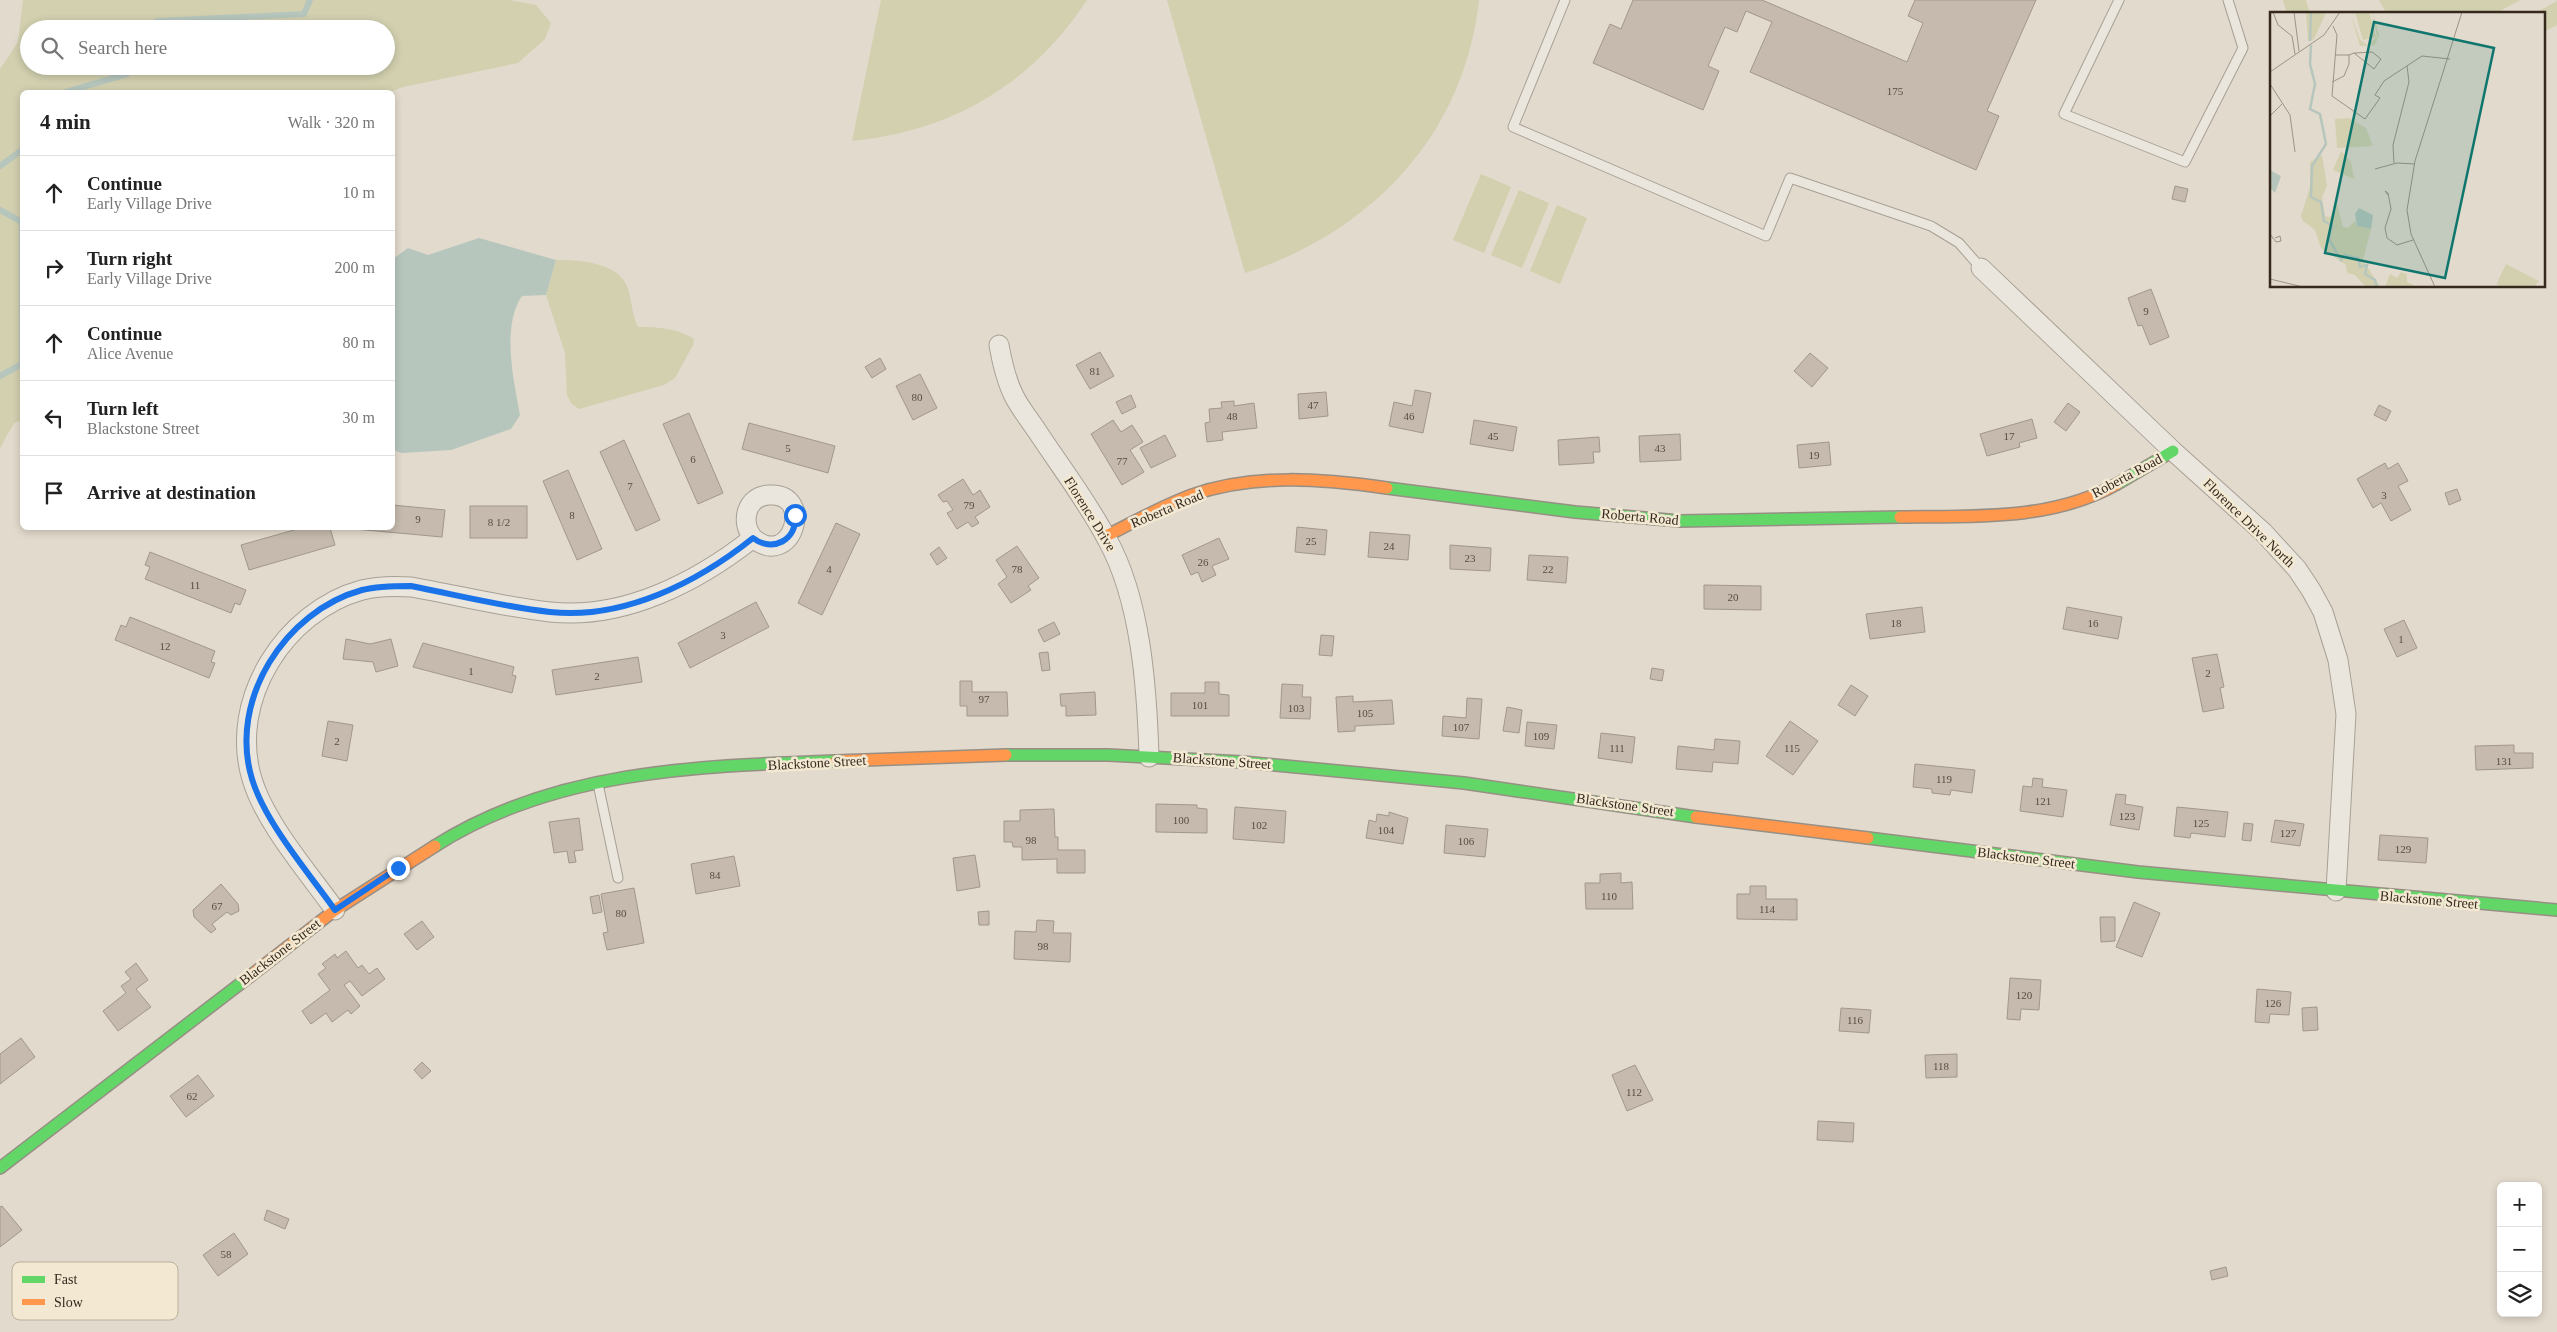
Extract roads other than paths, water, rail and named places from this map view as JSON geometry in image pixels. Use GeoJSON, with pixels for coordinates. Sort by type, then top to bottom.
{"type":"FeatureCollection","features":[{"type":"Feature","properties":{"kind":"main road","name":"Roberta Road"},"geometry":{"type":"LineString","coordinates":[[1106,536],[1194,495],[1224,487],[1257,482],[1302,479],[1345,482],[1610,516],[1680,521],[2003,515],[2070,504],[2109,488],[2173,451]]}},
{"type":"Feature","properties":{"kind":"main road","name":"Blackstone Street"},"geometry":{"type":"LineString","coordinates":[[0,1168],[335,910],[458,831],[552,793],[597,781],[640,775],[787,763],[1037,754],[1149,757],[1401,776],[1703,818],[2129,871],[2557,910]]}},
{"type":"Feature","properties":{"kind":"street","name":"Florence Drive North"},"geometry":{"type":"LineString","coordinates":[[1981,268],[2173,451],[2281,550],[2297,569],[2323,612],[2338,660],[2346,714],[2336,891]]}},
{"type":"Feature","properties":{"kind":"street","name":"Florence Drive"},"geometry":{"type":"LineString","coordinates":[[999,345],[1004,369],[1015,397],[1106,536],[1126,585],[1135,623],[1146,697],[1149,757]]}},
{"type":"Feature","properties":{"kind":"street"},"geometry":{"type":"LineString","coordinates":[[335,910],[269,815],[252,778],[247,755],[247,732],[251,708],[258,689],[272,656],[294,629],[328,605],[362,590],[411,586],[551,612],[587,612],[618,606],[669,590],[699,576],[726,559],[753,538]]}},
{"type":"Feature","properties":{"kind":"lane"},"geometry":{"type":"LineString","coordinates":[[1565,0],[1513,127],[1766,236],[1790,178],[1931,226],[1958,243],[1981,268]]}},
{"type":"Feature","properties":{"kind":"lane"},"geometry":{"type":"LineString","coordinates":[[2120,0],[2064,114],[2185,162],[2243,48],[2228,0]]}},
{"type":"Feature","properties":{"kind":"lane"},"geometry":{"type":"LineString","coordinates":[[597,781],[618,878]]}},
{"type":"Feature","properties":{"kind":"waterway"},"geometry":{"type":"LineString","coordinates":[[178,20],[304,14],[310,0]]}},
{"type":"Feature","properties":{"kind":"waterway"},"geometry":{"type":"LineString","coordinates":[[73,90],[124,75]]}},
{"type":"Feature","properties":{"kind":"waterway"},"geometry":{"type":"LineString","coordinates":[[0,166],[20,151]]}},
{"type":"Feature","properties":{"kind":"waterway"},"geometry":{"type":"LineString","coordinates":[[0,210],[20,221]]}},
{"type":"Feature","properties":{"kind":"waterway"},"geometry":{"type":"LineString","coordinates":[[0,376],[20,365]]}}]}
